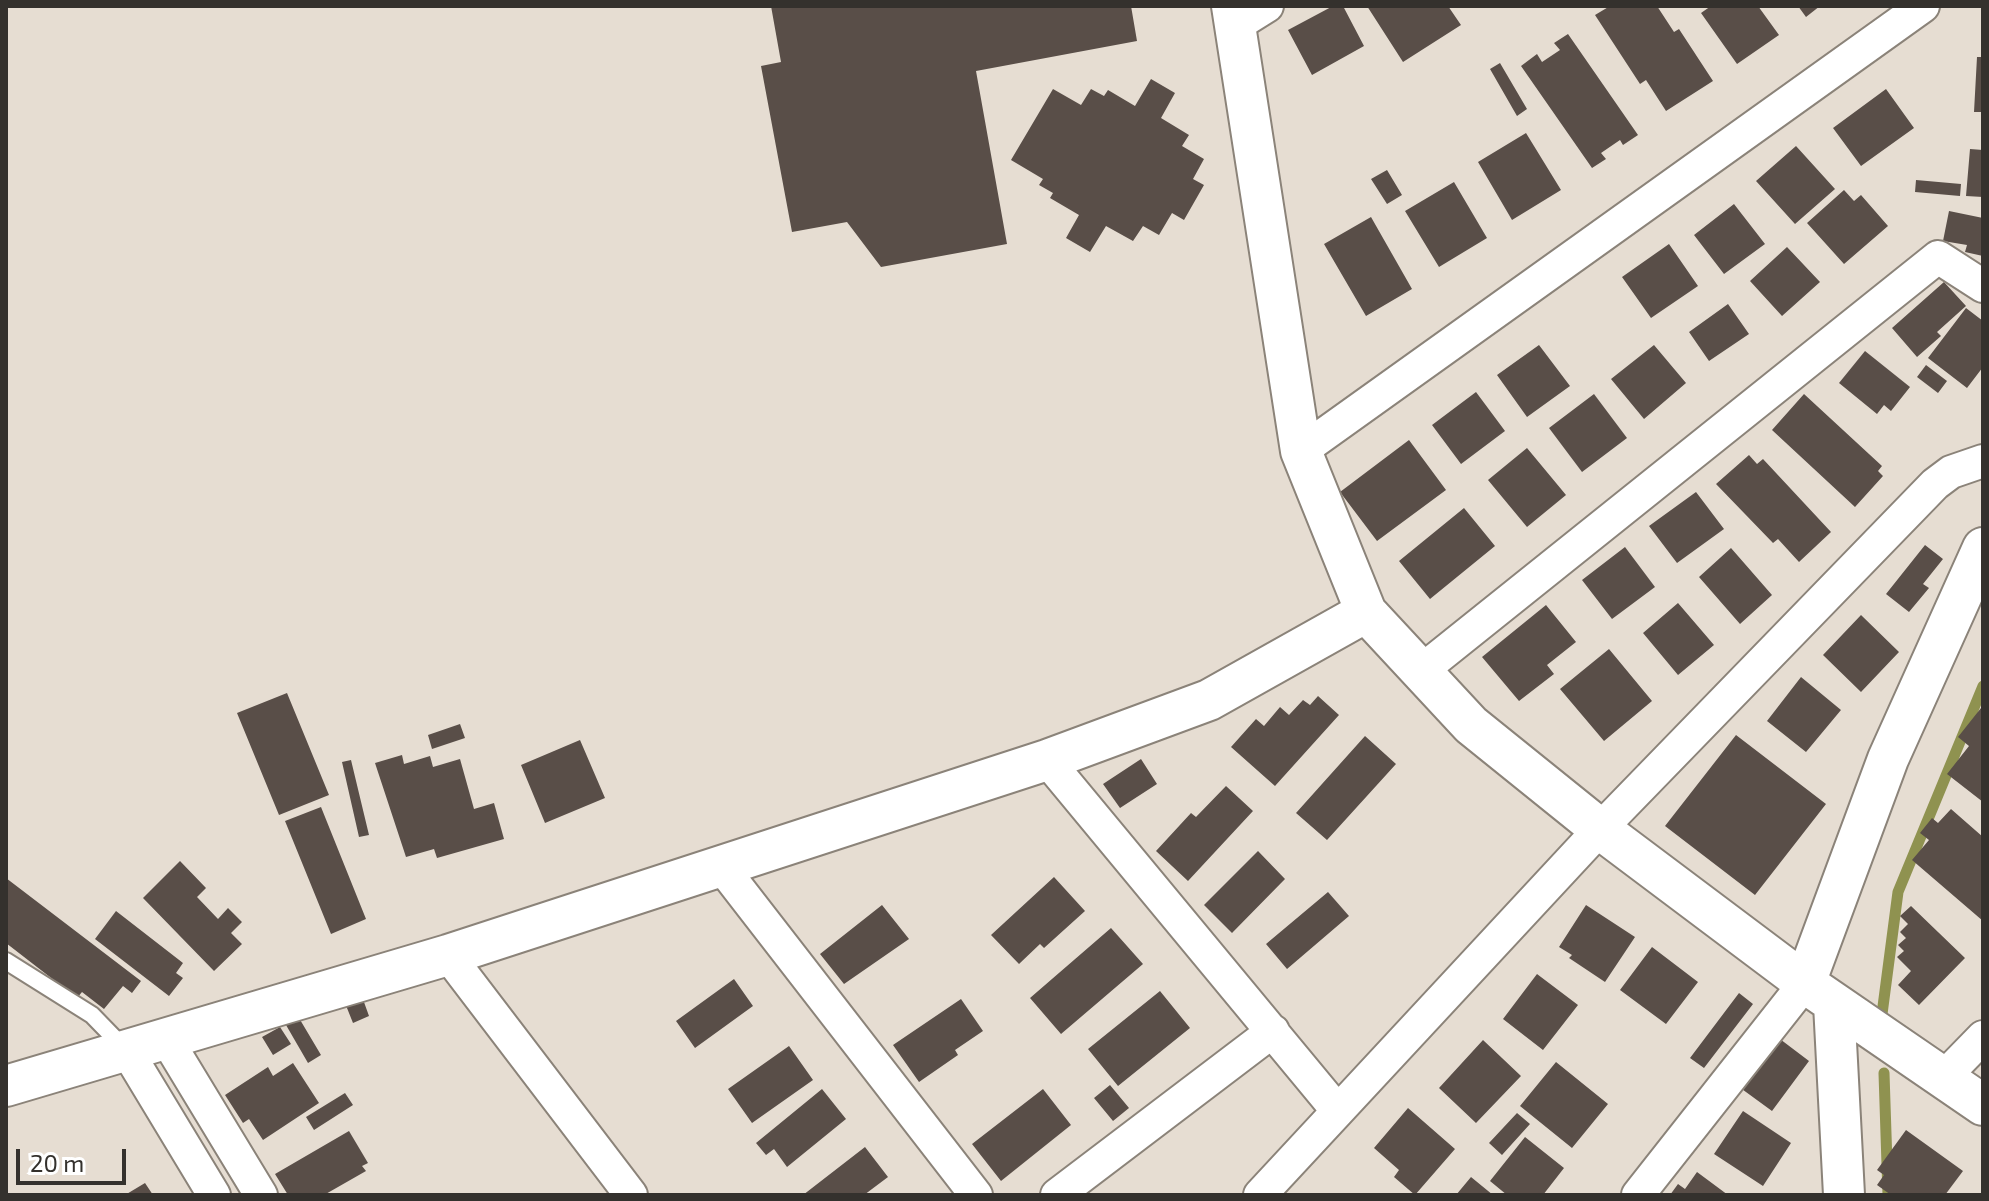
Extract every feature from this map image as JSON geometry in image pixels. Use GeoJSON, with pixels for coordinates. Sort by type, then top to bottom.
{"type":"FeatureCollection","features":[{"type":"Feature","properties":{"kind":"street"},"geometry":{"type":"LineString","coordinates":[[1301,451],[1923,6]]}},
{"type":"Feature","properties":{"kind":"street"},"geometry":{"type":"LineString","coordinates":[[1245,13],[1301,451],[1366,612],[1471,725],[1600,829],[1820,994],[1983,1105]]}},
{"type":"Feature","properties":{"kind":"street"},"geometry":{"type":"LineString","coordinates":[[1421,671],[1938,257],[1983,286]]}},
{"type":"Feature","properties":{"kind":"street"},"geometry":{"type":"LineString","coordinates":[[1260,1195],[1600,829],[1935,484],[1951,472],[1983,461]]}},
{"type":"Feature","properties":{"kind":"street"},"geometry":{"type":"LineString","coordinates":[[1844,1195],[1820,994],[1888,759],[1983,548]]}},
{"type":"Feature","properties":{"kind":"street"},"geometry":{"type":"LineString","coordinates":[[6,1086],[448,955],[1047,760],[1209,700],[1366,612]]}},
{"type":"Feature","properties":{"kind":"street"},"geometry":{"type":"LineString","coordinates":[[1047,760],[1337,1110]]}},
{"type":"Feature","properties":{"kind":"street"},"geometry":{"type":"LineString","coordinates":[[721,866],[976,1195]]}},
{"type":"Feature","properties":{"kind":"street"},"geometry":{"type":"LineString","coordinates":[[448,955],[631,1195]]}},
{"type":"Feature","properties":{"kind":"street"},"geometry":{"type":"LineString","coordinates":[[1638,1195],[1820,994]]}},
{"type":"Feature","properties":{"kind":"street"},"geometry":{"type":"LineString","coordinates":[[1057,1195],[1273,1031]]}},
{"type":"Feature","properties":{"kind":"street"},"geometry":{"type":"LineString","coordinates":[[1943,1078],[1983,1037]]}},
{"type":"Feature","properties":{"kind":"street"},"geometry":{"type":"LineString","coordinates":[[167,1040],[261,1195]]}},
{"type":"Feature","properties":{"kind":"street"},"geometry":{"type":"LineString","coordinates":[[127,1051],[214,1195]]}},
{"type":"Feature","properties":{"kind":"lane"},"geometry":{"type":"LineString","coordinates":[[6,961],[92,1015],[127,1051]]}},
{"type":"Feature","properties":{"kind":"building"},"geometry":{"type":"Polygon","coordinates":[[[771,6],[1131,6],[1137,41],[976,71],[1007,244],[881,267],[847,222],[792,232],[761,66],[781,62],[771,6]]]}},
{"type":"Feature","properties":{"kind":"building"},"geometry":{"type":"Polygon","coordinates":[[[1333,6],[1343,6],[1364,46],[1312,75],[1288,30],[1333,6]]]}},
{"type":"Feature","properties":{"kind":"building"},"geometry":{"type":"Polygon","coordinates":[[[1367,6],[1448,6],[1461,25],[1403,62],[1367,6]]]}},
{"type":"Feature","properties":{"kind":"building"},"geometry":{"type":"Polygon","coordinates":[[[1610,6],[1657,6],[1674,32],[1679,29],[1713,81],[1666,111],[1646,80],[1640,84],[1595,15],[1610,6]]]}},
{"type":"Feature","properties":{"kind":"building"},"geometry":{"type":"Polygon","coordinates":[[[1711,6],[1758,6],[1779,35],[1737,64],[1701,13],[1711,6]]]}},
{"type":"Feature","properties":{"kind":"building"},"geometry":{"type":"Polygon","coordinates":[[[1798,6],[1820,6],[1806,17],[1798,6]]]}},
{"type":"Feature","properties":{"kind":"building"},"geometry":{"type":"Polygon","coordinates":[[[1568,34],[1638,135],[1623,145],[1620,140],[1601,153],[1606,159],[1592,168],[1521,66],[1537,54],[1542,62],[1560,50],[1554,43],[1568,34]]]}},
{"type":"Feature","properties":{"kind":"building"},"geometry":{"type":"Polygon","coordinates":[[[1977,57],[1983,57],[1983,112],[1974,112],[1977,57]]]}},
{"type":"Feature","properties":{"kind":"building"},"geometry":{"type":"Polygon","coordinates":[[[1500,63],[1527,109],[1517,116],[1490,69],[1500,63]]]}},
{"type":"Feature","properties":{"kind":"building"},"geometry":{"type":"Polygon","coordinates":[[[1151,79],[1175,93],[1161,118],[1189,135],[1182,146],[1204,159],[1193,179],[1204,185],[1184,220],[1172,213],[1159,235],[1143,226],[1133,241],[1106,226],[1090,252],[1066,238],[1079,215],[1050,198],[1053,193],[1039,185],[1043,179],[1011,160],[1053,89],[1081,105],[1091,89],[1104,96],[1108,90],[1135,106],[1151,79]]]}},
{"type":"Feature","properties":{"kind":"building"},"geometry":{"type":"Polygon","coordinates":[[[1886,89],[1914,128],[1861,166],[1833,128],[1886,89]]]}},
{"type":"Feature","properties":{"kind":"building"},"geometry":{"type":"Polygon","coordinates":[[[1526,133],[1561,190],[1512,220],[1478,162],[1526,133]]]}},
{"type":"Feature","properties":{"kind":"building"},"geometry":{"type":"Polygon","coordinates":[[[1796,146],[1835,189],[1795,224],[1756,181],[1796,146]]]}},
{"type":"Feature","properties":{"kind":"building"},"geometry":{"type":"Polygon","coordinates":[[[1970,149],[1983,150],[1983,197],[1966,196],[1970,149]]]}},
{"type":"Feature","properties":{"kind":"building"},"geometry":{"type":"Polygon","coordinates":[[[1387,170],[1402,195],[1387,204],[1371,179],[1387,170]]]}},
{"type":"Feature","properties":{"kind":"building"},"geometry":{"type":"Polygon","coordinates":[[[1916,180],[1961,184],[1960,196],[1915,192],[1916,180]]]}},
{"type":"Feature","properties":{"kind":"building"},"geometry":{"type":"Polygon","coordinates":[[[1454,182],[1487,238],[1439,267],[1405,211],[1454,182]]]}},
{"type":"Feature","properties":{"kind":"building"},"geometry":{"type":"Polygon","coordinates":[[[1844,190],[1854,201],[1861,195],[1888,226],[1844,264],[1807,223],[1844,190]]]}},
{"type":"Feature","properties":{"kind":"building"},"geometry":{"type":"Polygon","coordinates":[[[1734,204],[1765,244],[1724,274],[1694,235],[1734,204]]]}},
{"type":"Feature","properties":{"kind":"building"},"geometry":{"type":"Polygon","coordinates":[[[1949,211],[1983,218],[1983,256],[1965,252],[1967,245],[1943,241],[1949,211]]]}},
{"type":"Feature","properties":{"kind":"building"},"geometry":{"type":"Polygon","coordinates":[[[1371,217],[1412,289],[1366,316],[1324,244],[1371,217]]]}},
{"type":"Feature","properties":{"kind":"building"},"geometry":{"type":"Polygon","coordinates":[[[1669,244],[1698,286],[1651,318],[1622,277],[1669,244]]]}},
{"type":"Feature","properties":{"kind":"building"},"geometry":{"type":"Polygon","coordinates":[[[1787,247],[1820,282],[1782,316],[1750,281],[1787,247]]]}},
{"type":"Feature","properties":{"kind":"building"},"geometry":{"type":"Polygon","coordinates":[[[1944,282],[1966,306],[1937,332],[1941,336],[1917,357],[1892,328],[1944,282]]]}},
{"type":"Feature","properties":{"kind":"building"},"geometry":{"type":"Polygon","coordinates":[[[1728,304],[1749,334],[1709,361],[1689,332],[1728,304]]]}},
{"type":"Feature","properties":{"kind":"building"},"geometry":{"type":"Polygon","coordinates":[[[1966,308],[1983,321],[1983,367],[1967,388],[1928,358],[1966,308]]]}},
{"type":"Feature","properties":{"kind":"building"},"geometry":{"type":"Polygon","coordinates":[[[1539,345],[1570,386],[1527,417],[1497,375],[1539,345]]]}},
{"type":"Feature","properties":{"kind":"building"},"geometry":{"type":"Polygon","coordinates":[[[1654,345],[1686,383],[1644,419],[1611,379],[1654,345]]]}},
{"type":"Feature","properties":{"kind":"building"},"geometry":{"type":"Polygon","coordinates":[[[1865,351],[1910,387],[1891,411],[1884,405],[1877,414],[1839,383],[1865,351]]]}},
{"type":"Feature","properties":{"kind":"building"},"geometry":{"type":"Polygon","coordinates":[[[1926,365],[1947,381],[1938,393],[1917,377],[1926,365]]]}},
{"type":"Feature","properties":{"kind":"building"},"geometry":{"type":"Polygon","coordinates":[[[1476,392],[1505,431],[1461,464],[1432,425],[1476,392]]]}},
{"type":"Feature","properties":{"kind":"building"},"geometry":{"type":"Polygon","coordinates":[[[1594,394],[1627,438],[1582,472],[1549,428],[1594,394]]]}},
{"type":"Feature","properties":{"kind":"building"},"geometry":{"type":"Polygon","coordinates":[[[1804,394],[1882,466],[1878,471],[1883,476],[1855,507],[1772,430],[1804,394]]]}},
{"type":"Feature","properties":{"kind":"building"},"geometry":{"type":"Polygon","coordinates":[[[1409,440],[1446,490],[1377,541],[1340,492],[1409,440]]]}},
{"type":"Feature","properties":{"kind":"building"},"geometry":{"type":"Polygon","coordinates":[[[1527,448],[1566,495],[1527,527],[1488,480],[1527,448]]]}},
{"type":"Feature","properties":{"kind":"building"},"geometry":{"type":"Polygon","coordinates":[[[1749,455],[1757,464],[1763,459],[1831,532],[1799,562],[1778,539],[1773,543],[1716,484],[1749,455]]]}},
{"type":"Feature","properties":{"kind":"building"},"geometry":{"type":"Polygon","coordinates":[[[1696,492],[1724,529],[1677,563],[1649,526],[1696,492]]]}},
{"type":"Feature","properties":{"kind":"building"},"geometry":{"type":"Polygon","coordinates":[[[1464,508],[1495,546],[1430,599],[1399,561],[1464,508]]]}},
{"type":"Feature","properties":{"kind":"building"},"geometry":{"type":"Polygon","coordinates":[[[1925,545],[1943,559],[1923,584],[1929,588],[1909,612],[1886,594],[1925,545]]]}},
{"type":"Feature","properties":{"kind":"building"},"geometry":{"type":"Polygon","coordinates":[[[1625,547],[1655,587],[1612,619],[1582,580],[1625,547]]]}},
{"type":"Feature","properties":{"kind":"building"},"geometry":{"type":"Polygon","coordinates":[[[1731,548],[1772,595],[1740,624],[1699,577],[1731,548]]]}},
{"type":"Feature","properties":{"kind":"building"},"geometry":{"type":"Polygon","coordinates":[[[1678,603],[1714,645],[1678,675],[1643,633],[1678,603]]]}},
{"type":"Feature","properties":{"kind":"building"},"geometry":{"type":"Polygon","coordinates":[[[1546,605],[1576,642],[1547,665],[1554,674],[1519,701],[1482,657],[1546,605]]]}},
{"type":"Feature","properties":{"kind":"building"},"geometry":{"type":"Polygon","coordinates":[[[1861,615],[1899,652],[1861,692],[1823,655],[1861,615]]]}},
{"type":"Feature","properties":{"kind":"building"},"geometry":{"type":"Polygon","coordinates":[[[1609,649],[1652,701],[1604,741],[1560,689],[1609,649]]]}},
{"type":"Feature","properties":{"kind":"building"},"geometry":{"type":"Polygon","coordinates":[[[1801,677],[1841,710],[1806,752],[1767,721],[1801,677]]]}},
{"type":"Feature","properties":{"kind":"building"},"geometry":{"type":"Polygon","coordinates":[[[287,693],[329,795],[279,815],[237,713],[287,693]]]}},
{"type":"Feature","properties":{"kind":"building"},"geometry":{"type":"Polygon","coordinates":[[[1318,696],[1339,715],[1275,786],[1231,747],[1256,719],[1264,726],[1280,707],[1289,715],[1303,700],[1310,705],[1318,696]]]}},
{"type":"Feature","properties":{"kind":"building"},"geometry":{"type":"Polygon","coordinates":[[[1981,708],[1983,802],[1947,774],[1969,746],[1958,737],[1981,708]]]}},
{"type":"Feature","properties":{"kind":"building"},"geometry":{"type":"Polygon","coordinates":[[[460,724],[465,738],[432,749],[428,735],[460,724]]]}},
{"type":"Feature","properties":{"kind":"building"},"geometry":{"type":"Polygon","coordinates":[[[1736,735],[1826,804],[1755,895],[1665,826],[1736,735]]]}},
{"type":"Feature","properties":{"kind":"building"},"geometry":{"type":"Polygon","coordinates":[[[1365,736],[1396,764],[1327,840],[1296,813],[1365,736]]]}},
{"type":"Feature","properties":{"kind":"building"},"geometry":{"type":"Polygon","coordinates":[[[580,740],[605,798],[545,823],[521,765],[580,740]]]}},
{"type":"Feature","properties":{"kind":"building"},"geometry":{"type":"Polygon","coordinates":[[[402,755],[404,764],[430,756],[433,767],[460,759],[474,809],[494,803],[504,839],[437,858],[434,849],[406,857],[375,763],[402,755]]]}},
{"type":"Feature","properties":{"kind":"building"},"geometry":{"type":"Polygon","coordinates":[[[1141,759],[1157,784],[1120,808],[1103,784],[1141,759]]]}},
{"type":"Feature","properties":{"kind":"building"},"geometry":{"type":"Polygon","coordinates":[[[351,760],[369,835],[359,837],[342,762],[351,760]]]}},
{"type":"Feature","properties":{"kind":"building"},"geometry":{"type":"Polygon","coordinates":[[[1226,786],[1253,811],[1188,881],[1156,851],[1191,813],[1196,817],[1226,786]]]}},
{"type":"Feature","properties":{"kind":"building"},"geometry":{"type":"Polygon","coordinates":[[[321,807],[366,919],[331,934],[285,821],[321,807]]]}},
{"type":"Feature","properties":{"kind":"building"},"geometry":{"type":"Polygon","coordinates":[[[1951,809],[1983,837],[1983,921],[1912,860],[1929,840],[1920,833],[1932,818],[1938,823],[1951,809]]]}},
{"type":"Feature","properties":{"kind":"building"},"geometry":{"type":"Polygon","coordinates":[[[1258,851],[1285,879],[1232,933],[1204,905],[1258,851]]]}},
{"type":"Feature","properties":{"kind":"building"},"geometry":{"type":"Polygon","coordinates":[[[180,861],[206,888],[197,897],[218,919],[228,908],[242,922],[231,933],[242,944],[214,971],[143,898],[180,861]]]}},
{"type":"Feature","properties":{"kind":"building"},"geometry":{"type":"Polygon","coordinates":[[[1054,877],[1085,911],[1044,948],[1040,944],[1019,964],[991,935],[1054,877]]]}},
{"type":"Feature","properties":{"kind":"building"},"geometry":{"type":"Polygon","coordinates":[[[6,878],[141,981],[132,993],[123,986],[104,1009],[82,992],[77,998],[6,943],[6,878]]]}},
{"type":"Feature","properties":{"kind":"building"},"geometry":{"type":"Polygon","coordinates":[[[1328,892],[1349,916],[1287,969],[1266,944],[1328,892]]]}},
{"type":"Feature","properties":{"kind":"building"},"geometry":{"type":"Polygon","coordinates":[[[882,905],[909,939],[844,984],[820,954],[882,905]]]}},
{"type":"Feature","properties":{"kind":"building"},"geometry":{"type":"Polygon","coordinates":[[[1586,905],[1635,937],[1605,982],[1569,958],[1572,955],[1559,947],[1586,905]]]}},
{"type":"Feature","properties":{"kind":"building"},"geometry":{"type":"Polygon","coordinates":[[[1911,906],[1965,958],[1919,1005],[1898,985],[1911,971],[1897,957],[1904,951],[1898,945],[1906,938],[1900,932],[1908,924],[1900,916],[1911,906]]]}},
{"type":"Feature","properties":{"kind":"building"},"geometry":{"type":"Polygon","coordinates":[[[116,911],[183,963],[176,973],[183,978],[169,996],[95,939],[116,911]]]}},
{"type":"Feature","properties":{"kind":"building"},"geometry":{"type":"Polygon","coordinates":[[[1111,928],[1143,964],[1061,1034],[1030,998],[1111,928]]]}},
{"type":"Feature","properties":{"kind":"building"},"geometry":{"type":"Polygon","coordinates":[[[1652,947],[1698,982],[1666,1024],[1620,990],[1652,947]]]}},
{"type":"Feature","properties":{"kind":"building"},"geometry":{"type":"Polygon","coordinates":[[[1537,974],[1578,1005],[1543,1050],[1503,1019],[1537,974]]]}},
{"type":"Feature","properties":{"kind":"building"},"geometry":{"type":"Polygon","coordinates":[[[734,979],[753,1006],[695,1048],[676,1021],[734,979]]]}},
{"type":"Feature","properties":{"kind":"building"},"geometry":{"type":"Polygon","coordinates":[[[360,991],[369,1016],[353,1023],[343,998],[360,991]]]}},
{"type":"Feature","properties":{"kind":"building"},"geometry":{"type":"Polygon","coordinates":[[[1160,991],[1190,1028],[1118,1086],[1088,1049],[1160,991]]]}},
{"type":"Feature","properties":{"kind":"building"},"geometry":{"type":"Polygon","coordinates":[[[1739,993],[1753,1004],[1704,1068],[1690,1058],[1739,993]]]}},
{"type":"Feature","properties":{"kind":"building"},"geometry":{"type":"Polygon","coordinates":[[[961,999],[983,1031],[955,1050],[958,1055],[919,1082],[893,1045],[961,999]]]}},
{"type":"Feature","properties":{"kind":"building"},"geometry":{"type":"Polygon","coordinates":[[[299,1018],[321,1055],[308,1063],[286,1025],[299,1018]]]}},
{"type":"Feature","properties":{"kind":"building"},"geometry":{"type":"Polygon","coordinates":[[[280,1027],[291,1044],[273,1055],[262,1037],[280,1027]]]}},
{"type":"Feature","properties":{"kind":"building"},"geometry":{"type":"Polygon","coordinates":[[[1772,1033],[1809,1061],[1772,1111],[1735,1084],[1772,1033]]]}},
{"type":"Feature","properties":{"kind":"building"},"geometry":{"type":"Polygon","coordinates":[[[1483,1040],[1521,1076],[1476,1123],[1439,1088],[1483,1040]]]}},
{"type":"Feature","properties":{"kind":"building"},"geometry":{"type":"Polygon","coordinates":[[[789,1046],[813,1080],[752,1123],[728,1089],[789,1046]]]}},
{"type":"Feature","properties":{"kind":"building"},"geometry":{"type":"Polygon","coordinates":[[[1556,1062],[1608,1104],[1572,1148],[1520,1106],[1556,1062]]]}},
{"type":"Feature","properties":{"kind":"building"},"geometry":{"type":"Polygon","coordinates":[[[293,1063],[319,1103],[263,1140],[249,1119],[243,1123],[225,1095],[268,1067],[273,1076],[293,1063]]]}},
{"type":"Feature","properties":{"kind":"building"},"geometry":{"type":"Polygon","coordinates":[[[1110,1085],[1129,1108],[1113,1121],[1094,1098],[1110,1085]]]}},
{"type":"Feature","properties":{"kind":"building"},"geometry":{"type":"Polygon","coordinates":[[[822,1089],[846,1119],[787,1167],[774,1149],[766,1155],[756,1143],[822,1089]]]}},
{"type":"Feature","properties":{"kind":"building"},"geometry":{"type":"Polygon","coordinates":[[[1043,1089],[1071,1125],[1001,1181],[972,1144],[1043,1089]]]}},
{"type":"Feature","properties":{"kind":"building"},"geometry":{"type":"Polygon","coordinates":[[[345,1093],[353,1105],[314,1130],[306,1117],[345,1093]]]}},
{"type":"Feature","properties":{"kind":"building"},"geometry":{"type":"Polygon","coordinates":[[[1408,1108],[1455,1149],[1415,1195],[1394,1177],[1399,1170],[1374,1148],[1408,1108]]]}},
{"type":"Feature","properties":{"kind":"building"},"geometry":{"type":"Polygon","coordinates":[[[1743,1111],[1791,1143],[1763,1186],[1714,1154],[1743,1111]]]}},
{"type":"Feature","properties":{"kind":"building"},"geometry":{"type":"Polygon","coordinates":[[[1517,1113],[1530,1124],[1502,1155],[1489,1143],[1517,1113]]]}},
{"type":"Feature","properties":{"kind":"building"},"geometry":{"type":"Polygon","coordinates":[[[1906,1130],[1963,1171],[1945,1195],[1891,1195],[1877,1185],[1884,1175],[1877,1170],[1906,1130]]]}},
{"type":"Feature","properties":{"kind":"building"},"geometry":{"type":"Polygon","coordinates":[[[349,1131],[368,1163],[362,1166],[366,1171],[324,1195],[288,1195],[275,1174],[349,1131]]]}},
{"type":"Feature","properties":{"kind":"building"},"geometry":{"type":"Polygon","coordinates":[[[1525,1137],[1564,1168],[1543,1195],[1507,1195],[1490,1181],[1525,1137]]]}},
{"type":"Feature","properties":{"kind":"building"},"geometry":{"type":"Polygon","coordinates":[[[865,1147],[888,1177],[864,1195],[803,1195],[865,1147]]]}},
{"type":"Feature","properties":{"kind":"building"},"geometry":{"type":"Polygon","coordinates":[[[1697,1172],[1728,1195],[1670,1195],[1678,1184],[1685,1189],[1697,1172]]]}},
{"type":"Feature","properties":{"kind":"building"},"geometry":{"type":"Polygon","coordinates":[[[1471,1177],[1493,1195],[1456,1195],[1471,1177]]]}},
{"type":"Feature","properties":{"kind":"building"},"geometry":{"type":"Polygon","coordinates":[[[145,1183],[153,1195],[125,1195],[145,1183]]]}},
{"type":"Feature","properties":{"kind":"waterway"},"geometry":{"type":"LineString","coordinates":[[1882,1014],[1898,892],[1983,686]]}},
{"type":"Feature","properties":{"kind":"waterway"},"geometry":{"type":"LineString","coordinates":[[1884,1073],[1888,1195]]}}]}
